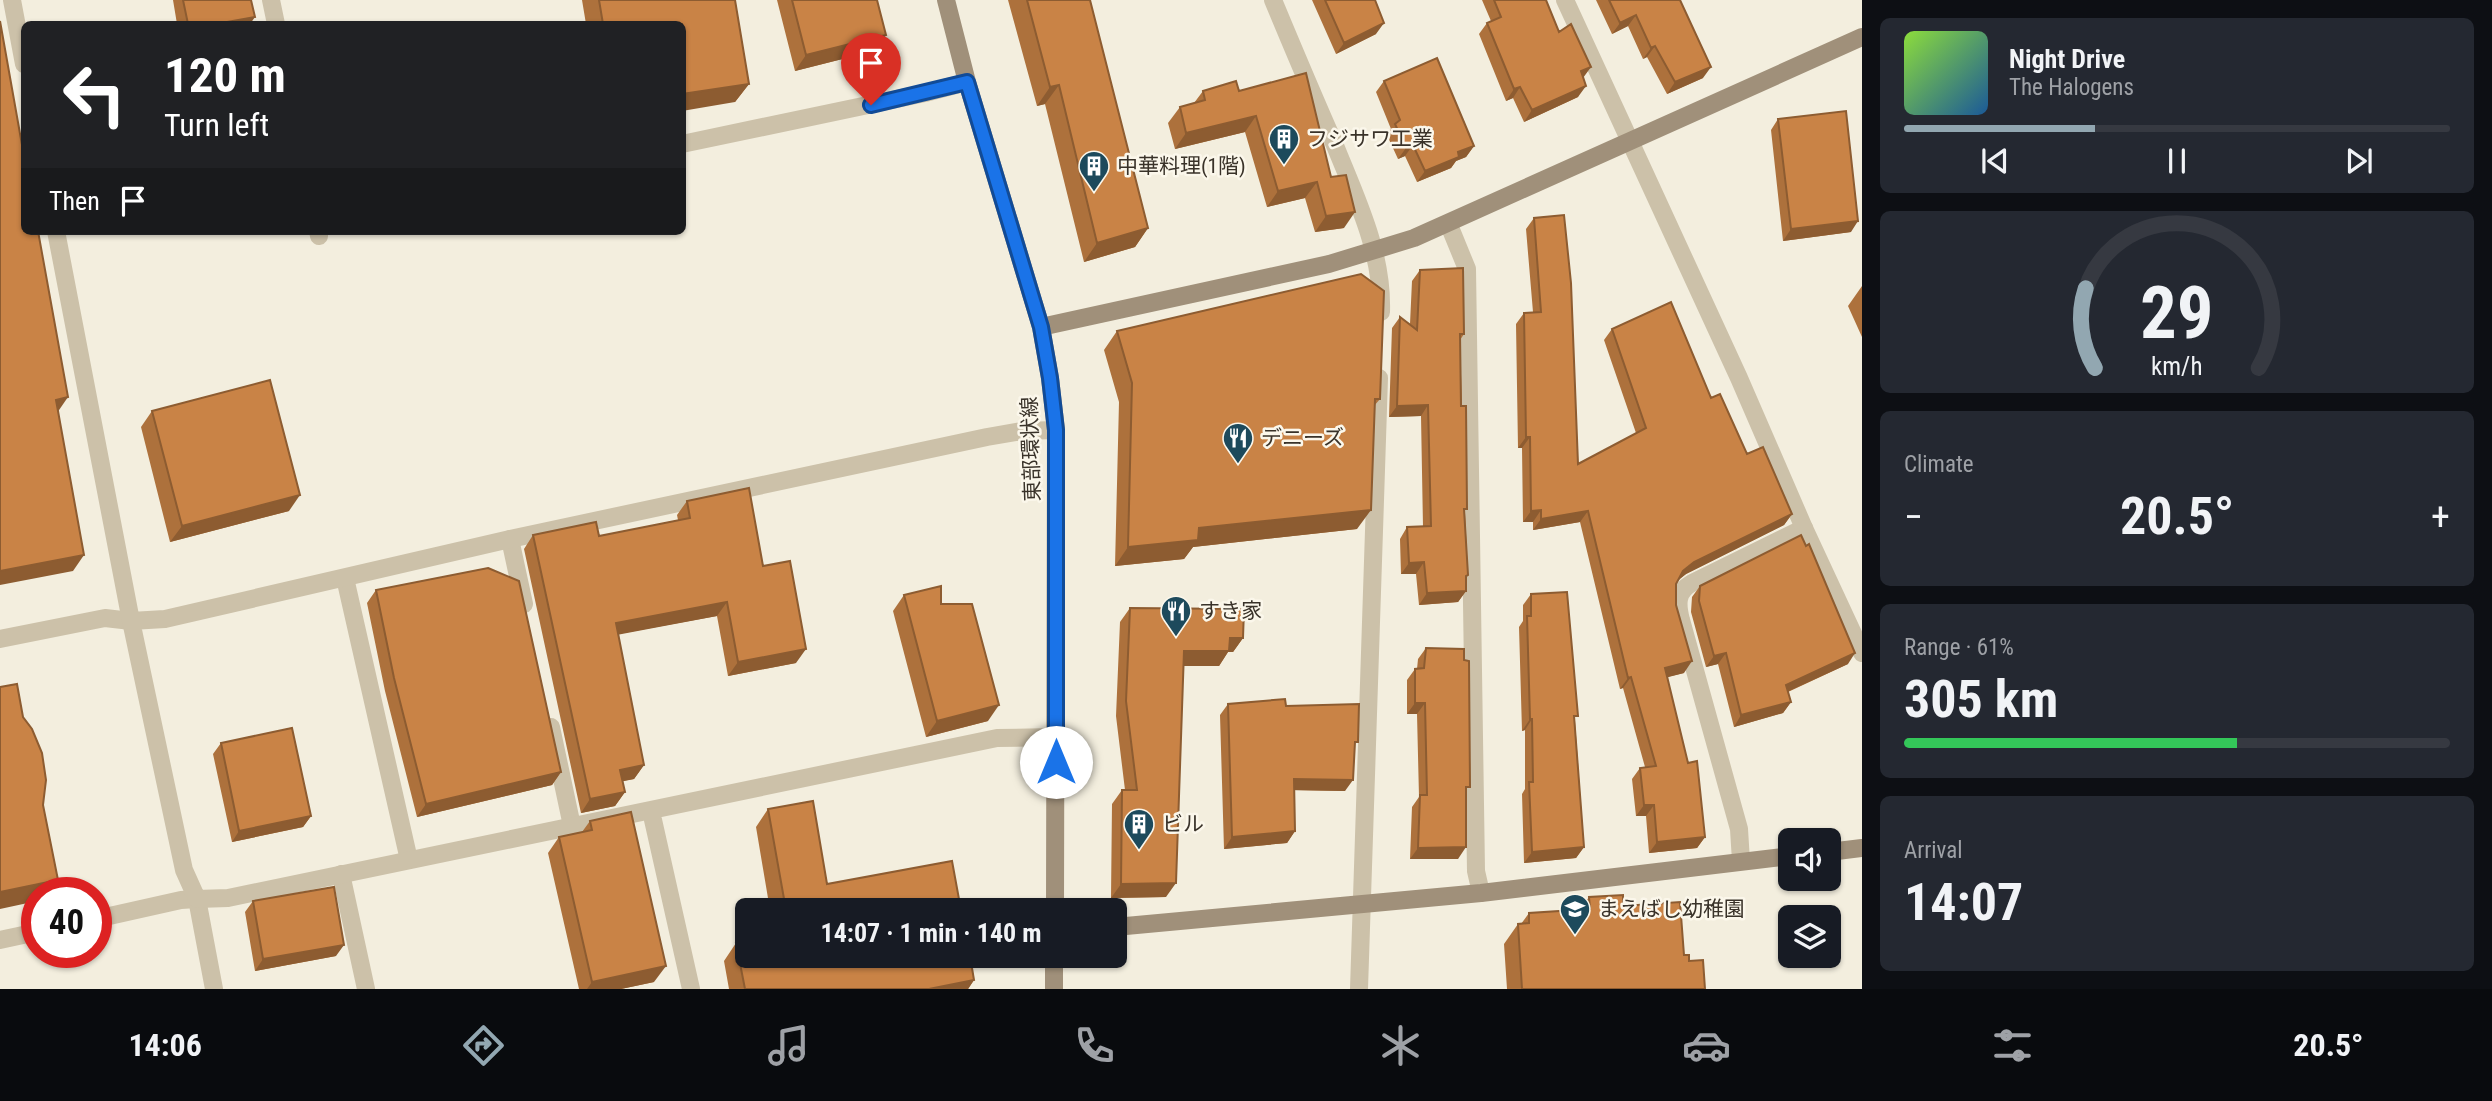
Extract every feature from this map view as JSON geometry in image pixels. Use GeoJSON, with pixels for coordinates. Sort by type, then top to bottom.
{"type":"FeatureCollection","features":[{"type":"Feature","properties":{"kind":"street"},"geometry":{"type":"LineString","coordinates":[[12,0],[21,48]]}},
{"type":"Feature","properties":{"kind":"street"},"geometry":{"type":"LineString","coordinates":[[271,0],[275,21]]}},
{"type":"Feature","properties":{"kind":"street","name":"東部環状線"},"geometry":{"type":"LineString","coordinates":[[946,0],[967,82],[1041,327],[1050,378],[1056,430],[1055,898]]}},
{"type":"Feature","properties":{"kind":"street"},"geometry":{"type":"LineString","coordinates":[[1273,0],[1376,251],[1382,296],[1381,324]]}},
{"type":"Feature","properties":{"kind":"street"},"geometry":{"type":"LineString","coordinates":[[1565,0],[1862,653]]}},
{"type":"Feature","properties":{"kind":"street"},"geometry":{"type":"LineString","coordinates":[[1041,327],[1376,251],[1448,225],[1629,140],[1862,37]]}},
{"type":"Feature","properties":{"kind":"street"},"geometry":{"type":"LineString","coordinates":[[686,143],[967,82]]}},
{"type":"Feature","properties":{"kind":"street"},"geometry":{"type":"LineString","coordinates":[[1448,225],[1467,269],[1476,871],[1480,893]]}},
{"type":"Feature","properties":{"kind":"street"},"geometry":{"type":"LineString","coordinates":[[58,235],[131,621],[184,870],[197,899],[215,989]]}},
{"type":"Feature","properties":{"kind":"street"},"geometry":{"type":"LineString","coordinates":[[1359,989],[1380,365]]}},
{"type":"Feature","properties":{"kind":"street"},"geometry":{"type":"LineString","coordinates":[[0,639],[105,618],[131,621],[165,619],[510,539],[987,437],[1022,431],[1056,430]]}},
{"type":"Feature","properties":{"kind":"street"},"geometry":{"type":"LineString","coordinates":[[1741,861],[1739,829],[1677,606],[1678,596],[1684,587],[1804,528]]}},
{"type":"Feature","properties":{"kind":"street"},"geometry":{"type":"LineString","coordinates":[[510,539],[528,621]]}},
{"type":"Feature","properties":{"kind":"street"},"geometry":{"type":"LineString","coordinates":[[345,578],[409,860]]}},
{"type":"Feature","properties":{"kind":"street"},"geometry":{"type":"LineString","coordinates":[[545,703],[572,826]]}},
{"type":"Feature","properties":{"kind":"street"},"geometry":{"type":"LineString","coordinates":[[112,915],[181,900],[228,898],[997,738],[1056,737]]}},
{"type":"Feature","properties":{"kind":"street"},"geometry":{"type":"LineString","coordinates":[[651,811],[691,989]]}},
{"type":"Feature","properties":{"kind":"street"},"geometry":{"type":"LineString","coordinates":[[1841,851],[1862,848]]}},
{"type":"Feature","properties":{"kind":"street"},"geometry":{"type":"LineString","coordinates":[[1127,925],[1480,893],[1778,857]]}},
{"type":"Feature","properties":{"kind":"street"},"geometry":{"type":"LineString","coordinates":[[341,874],[366,989]]}},
{"type":"Feature","properties":{"kind":"street"},"geometry":{"type":"LineString","coordinates":[[0,940],[21,935]]}},
{"type":"Feature","properties":{"kind":"street"},"geometry":{"type":"LineString","coordinates":[[1054,989],[1055,968]]}},
{"type":"Feature","properties":{"kind":"building"},"geometry":{"type":"Polygon","coordinates":[[[183,0],[251,0],[255,17],[233,21],[187,21],[183,0]]]}},
{"type":"Feature","properties":{"kind":"building"},"geometry":{"type":"Polygon","coordinates":[[[599,0],[735,0],[749,84],[686,93],[686,21],[602,21],[599,0]]]}},
{"type":"Feature","properties":{"kind":"building"},"geometry":{"type":"Polygon","coordinates":[[[792,0],[877,0],[886,35],[806,55],[792,0]]]}},
{"type":"Feature","properties":{"kind":"building"},"geometry":{"type":"Polygon","coordinates":[[[1027,0],[1090,0],[1148,228],[1097,243],[1059,85],[1050,87],[1027,0]]]}},
{"type":"Feature","properties":{"kind":"building"},"geometry":{"type":"Polygon","coordinates":[[[1325,0],[1375,0],[1384,23],[1344,43],[1325,0]]]}},
{"type":"Feature","properties":{"kind":"building"},"geometry":{"type":"Polygon","coordinates":[[[1494,0],[1546,0],[1559,32],[1571,24],[1591,67],[1581,71],[1586,86],[1532,110],[1520,87],[1514,89],[1487,23],[1501,17],[1494,0]]]}},
{"type":"Feature","properties":{"kind":"building"},"geometry":{"type":"Polygon","coordinates":[[[1609,0],[1680,0],[1711,67],[1675,82],[1655,46],[1651,48],[1636,15],[1620,23],[1609,0]]]}},
{"type":"Feature","properties":{"kind":"building"},"geometry":{"type":"Polygon","coordinates":[[[0,21],[21,139],[21,235],[39,235],[68,397],[56,400],[84,555],[0,571],[0,21]]]}},
{"type":"Feature","properties":{"kind":"building"},"geometry":{"type":"Polygon","coordinates":[[[1437,58],[1474,146],[1458,152],[1459,157],[1425,171],[1413,145],[1406,148],[1395,124],[1400,120],[1384,81],[1437,58]]]}},
{"type":"Feature","properties":{"kind":"building"},"geometry":{"type":"Polygon","coordinates":[[[1306,73],[1331,177],[1346,175],[1355,212],[1326,216],[1317,182],[1278,191],[1256,116],[1186,133],[1180,107],[1205,100],[1203,91],[1236,81],[1239,91],[1306,73]]]}},
{"type":"Feature","properties":{"kind":"building"},"geometry":{"type":"Polygon","coordinates":[[[1846,111],[1858,221],[1791,229],[1778,119],[1846,111]]]}},
{"type":"Feature","properties":{"kind":"building"},"geometry":{"type":"Polygon","coordinates":[[[1564,215],[1571,283],[1578,464],[1646,428],[1612,329],[1671,302],[1711,398],[1720,394],[1747,454],[1763,447],[1792,514],[1694,562],[1683,571],[1676,584],[1676,605],[1692,661],[1665,668],[1688,763],[1697,761],[1705,837],[1657,842],[1654,805],[1644,805],[1640,768],[1656,766],[1631,677],[1628,678],[1588,511],[1541,519],[1541,510],[1531,511],[1530,437],[1526,437],[1524,313],[1541,312],[1534,218],[1564,215]]]}},
{"type":"Feature","properties":{"kind":"building"},"geometry":{"type":"Polygon","coordinates":[[[1463,268],[1461,406],[1466,406],[1467,509],[1464,509],[1468,575],[1466,591],[1427,593],[1424,562],[1409,563],[1407,527],[1431,526],[1428,405],[1397,406],[1400,317],[1417,330],[1420,270],[1463,268]]]}},
{"type":"Feature","properties":{"kind":"building","name":"デニーズ"},"geometry":{"type":"Polygon","coordinates":[[[1361,274],[1384,291],[1380,399],[1375,399],[1371,510],[1199,528],[1198,540],[1128,547],[1132,383],[1117,331],[1361,274]]]}},
{"type":"Feature","properties":{"kind":"building"},"geometry":{"type":"Polygon","coordinates":[[[270,380],[300,495],[182,526],[152,411],[270,380]]]}},
{"type":"Feature","properties":{"kind":"building"},"geometry":{"type":"Polygon","coordinates":[[[749,488],[763,566],[790,561],[806,649],[738,662],[727,602],[616,623],[644,765],[620,770],[625,792],[590,799],[533,535],[596,522],[599,536],[690,518],[687,501],[749,488]]]}},
{"type":"Feature","properties":{"kind":"building"},"geometry":{"type":"Polygon","coordinates":[[[1801,535],[1806,546],[1809,544],[1855,653],[1786,685],[1791,702],[1741,715],[1726,653],[1714,656],[1699,601],[1700,586],[1801,535]]]}},
{"type":"Feature","properties":{"kind":"building"},"geometry":{"type":"Polygon","coordinates":[[[488,568],[519,581],[561,772],[426,804],[394,678],[376,590],[488,568]]]}},
{"type":"Feature","properties":{"kind":"building"},"geometry":{"type":"Polygon","coordinates":[[[941,586],[941,604],[972,604],[999,705],[937,721],[904,595],[941,586]]]}},
{"type":"Feature","properties":{"kind":"building"},"geometry":{"type":"Polygon","coordinates":[[[1567,592],[1578,716],[1574,716],[1584,847],[1532,852],[1529,782],[1533,782],[1532,719],[1527,616],[1531,616],[1531,594],[1567,592]]]}},
{"type":"Feature","properties":{"kind":"building"},"geometry":{"type":"Polygon","coordinates":[[[1130,608],[1244,609],[1243,638],[1230,638],[1229,651],[1184,651],[1176,883],[1121,884],[1122,790],[1137,790],[1126,701],[1130,608]]]}},
{"type":"Feature","properties":{"kind":"building"},"geometry":{"type":"Polygon","coordinates":[[[1426,648],[1464,649],[1464,660],[1469,661],[1470,787],[1466,787],[1466,847],[1418,848],[1420,795],[1427,795],[1425,703],[1415,703],[1415,669],[1424,668],[1426,648]]]}},
{"type":"Feature","properties":{"kind":"building"},"geometry":{"type":"Polygon","coordinates":[[[17,684],[23,717],[32,729],[42,753],[46,780],[43,805],[57,877],[21,877],[21,888],[0,892],[0,687],[17,684]]]}},
{"type":"Feature","properties":{"kind":"building"},"geometry":{"type":"Polygon","coordinates":[[[1285,699],[1286,706],[1359,704],[1353,780],[1294,779],[1295,831],[1232,837],[1228,704],[1285,699]]]}},
{"type":"Feature","properties":{"kind":"building"},"geometry":{"type":"Polygon","coordinates":[[[292,728],[311,816],[239,831],[221,743],[292,728]]]}},
{"type":"Feature","properties":{"kind":"building"},"geometry":{"type":"Polygon","coordinates":[[[813,801],[827,884],[952,861],[959,898],[784,898],[768,809],[813,801]]]}},
{"type":"Feature","properties":{"kind":"building"},"geometry":{"type":"Polygon","coordinates":[[[631,812],[666,966],[592,982],[559,837],[592,830],[590,821],[631,812]]]}},
{"type":"Feature","properties":{"kind":"building"},"geometry":{"type":"Polygon","coordinates":[[[334,887],[344,945],[263,959],[253,901],[334,887]]]}},
{"type":"Feature","properties":{"kind":"building"},"geometry":{"type":"Polygon","coordinates":[[[1623,895],[1623,906],[1680,902],[1684,955],[1689,955],[1689,961],[1703,960],[1705,989],[1522,989],[1518,924],[1529,923],[1529,913],[1590,909],[1589,897],[1623,895]]]}},
{"type":"Feature","properties":{"kind":"building"},"geometry":{"type":"Polygon","coordinates":[[[741,968],[972,968],[974,980],[929,989],[745,989],[741,968]]]}},
{"type":"Feature","properties":{"kind":"place","name":"フジサワ工業"},"geometry":{"type":"Point","coordinates":[1284,166]}},
{"type":"Feature","properties":{"kind":"place","name":"中華料理(1階)"},"geometry":{"type":"Point","coordinates":[1094,193]}},
{"type":"Feature","properties":{"kind":"place","name":"デニーズ"},"geometry":{"type":"Point","coordinates":[1238,465]}},
{"type":"Feature","properties":{"kind":"place","name":"すき家"},"geometry":{"type":"Point","coordinates":[1176,638]}},
{"type":"Feature","properties":{"kind":"place","name":"ビル"},"geometry":{"type":"Point","coordinates":[1139,851]}},
{"type":"Feature","properties":{"kind":"place","name":"まえばし幼稚園"},"geometry":{"type":"Point","coordinates":[1575,936]}},
{"type":"Feature","properties":{"kind":"route"},"geometry":{"type":"LineString","coordinates":[[871,105],[967,82],[1041,327],[1056,430],[1056,762]]}}]}
